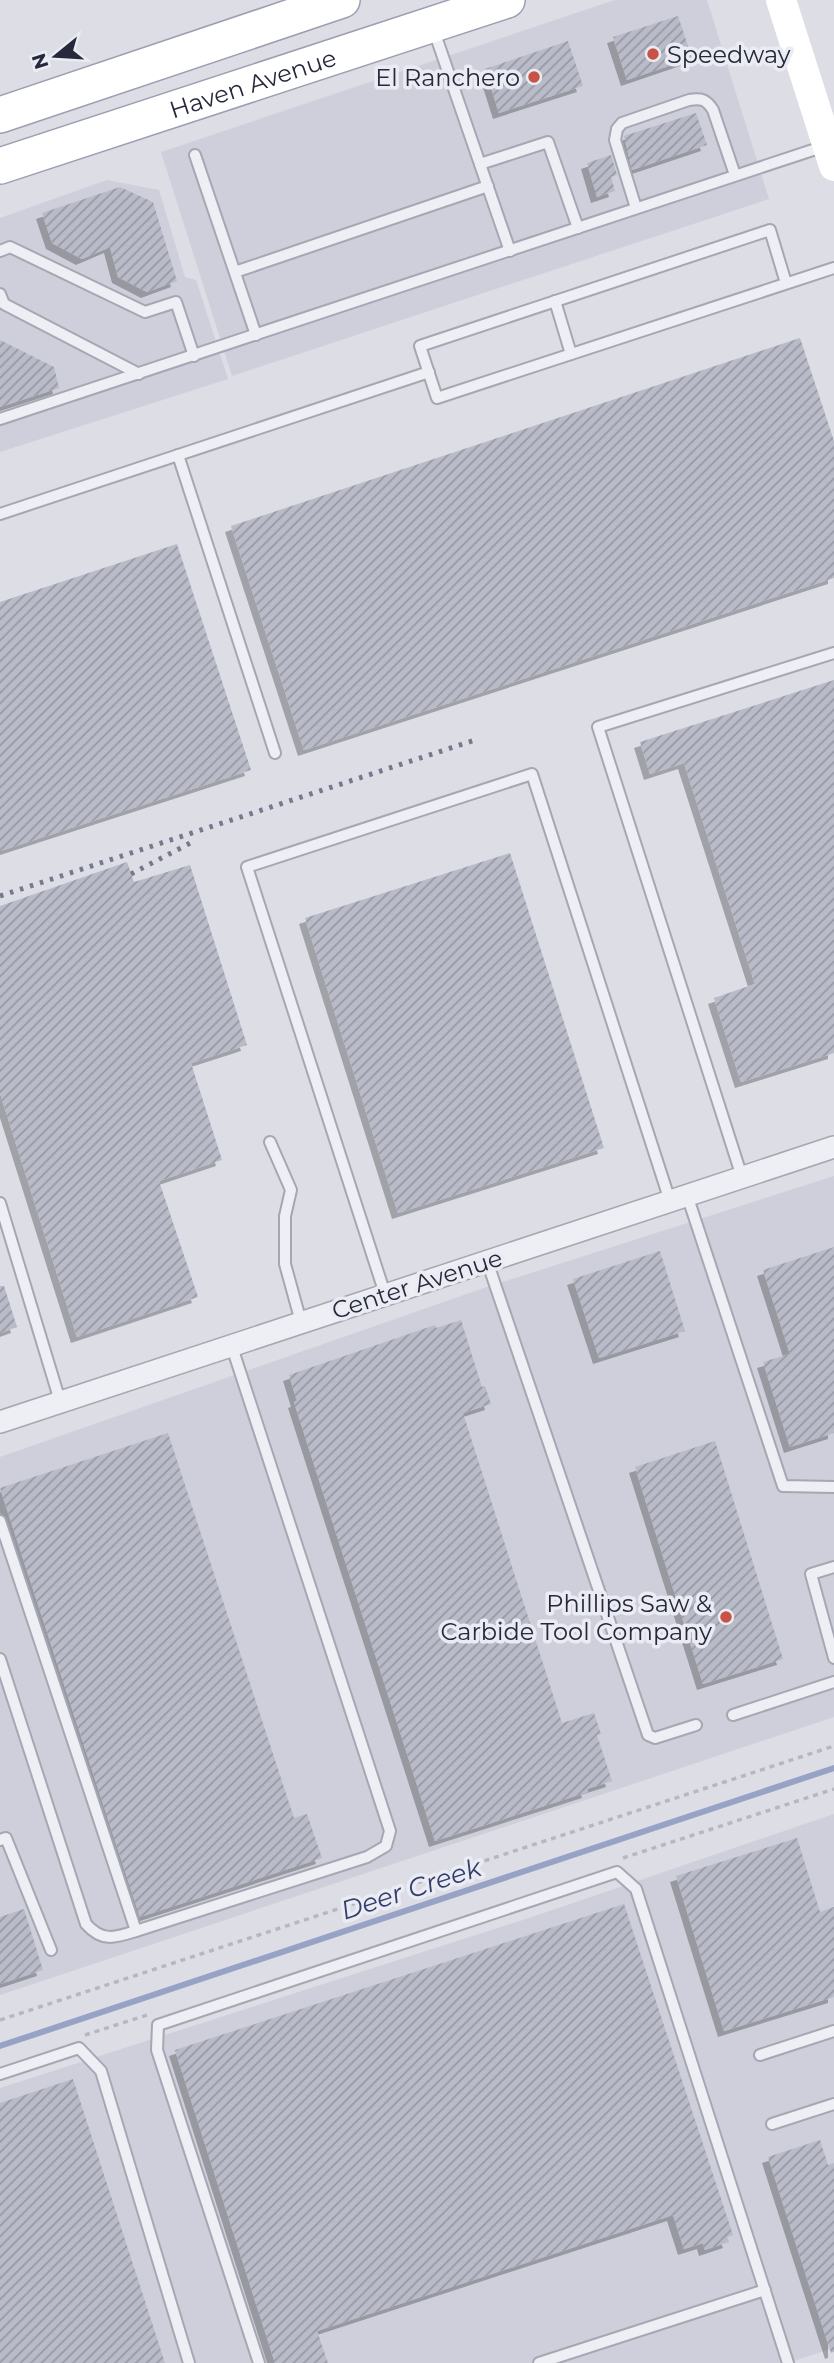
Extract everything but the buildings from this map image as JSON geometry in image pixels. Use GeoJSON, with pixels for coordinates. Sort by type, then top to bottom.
{"type":"FeatureCollection","features":[{"type":"Feature","properties":{"kind":"main road","name":"Haven Avenue"},"geometry":{"type":"LineString","coordinates":[[0,115],[282,14],[342,0]]}},
{"type":"Feature","properties":{"kind":"main road","name":"Haven Avenue"},"geometry":{"type":"LineString","coordinates":[[0,166],[507,0]]}},
{"type":"Feature","properties":{"kind":"main road"},"geometry":{"type":"LineString","coordinates":[[781,0],[831,155]]}},
{"type":"Feature","properties":{"kind":"street","name":"Center Avenue"},"geometry":{"type":"LineString","coordinates":[[0,1422],[834,1147]]}},
{"type":"Feature","properties":{"kind":"lane"},"geometry":{"type":"LineString","coordinates":[[432,25],[510,250]]}},
{"type":"Feature","properties":{"kind":"lane"},"geometry":{"type":"LineString","coordinates":[[636,208],[615,140],[617,129],[622,123],[688,100],[699,98],[707,102],[713,110],[735,175]]}},
{"type":"Feature","properties":{"kind":"lane"},"geometry":{"type":"LineString","coordinates":[[480,164],[548,142],[578,228]]}},
{"type":"Feature","properties":{"kind":"lane"},"geometry":{"type":"LineString","coordinates":[[195,155],[256,335]]}},
{"type":"Feature","properties":{"kind":"lane"},"geometry":{"type":"LineString","coordinates":[[0,419],[735,175],[831,155]]}},
{"type":"Feature","properties":{"kind":"lane"},"geometry":{"type":"LineString","coordinates":[[235,272],[488,186]]}},
{"type":"Feature","properties":{"kind":"lane"},"geometry":{"type":"LineString","coordinates":[[786,282],[770,230],[420,346],[437,398],[834,268]]}},
{"type":"Feature","properties":{"kind":"lane"},"geometry":{"type":"LineString","coordinates":[[0,251],[10,247],[145,312],[176,302],[194,356]]}},
{"type":"Feature","properties":{"kind":"lane"},"geometry":{"type":"LineString","coordinates":[[0,294],[4,304],[139,374]]}},
{"type":"Feature","properties":{"kind":"lane"},"geometry":{"type":"LineString","coordinates":[[555,301],[571,354]]}},
{"type":"Feature","properties":{"kind":"lane"},"geometry":{"type":"LineString","coordinates":[[0,514],[429,372]]}},
{"type":"Feature","properties":{"kind":"lane"},"geometry":{"type":"LineString","coordinates":[[178,455],[275,753]]}},
{"type":"Feature","properties":{"kind":"lane"},"geometry":{"type":"LineString","coordinates":[[742,1177],[598,727],[834,653]]}},
{"type":"Feature","properties":{"kind":"lane"},"geometry":{"type":"LineString","coordinates":[[385,1294],[247,867],[533,774],[679,1198],[783,1486],[834,1487]]}},
{"type":"Feature","properties":{"kind":"lane"},"geometry":{"type":"LineString","coordinates":[[270,1142],[291,1190],[285,1216],[285,1264],[301,1322]]}},
{"type":"Feature","properties":{"kind":"lane"},"geometry":{"type":"LineString","coordinates":[[0,1203],[60,1401]]}},
{"type":"Feature","properties":{"kind":"lane"},"geometry":{"type":"LineString","coordinates":[[487,1261],[648,1735],[655,1738],[696,1725]]}},
{"type":"Feature","properties":{"kind":"lane"},"geometry":{"type":"LineString","coordinates":[[0,1659],[86,1924],[96,1936],[111,1939],[367,1857],[386,1846],[390,1831],[231,1345]]}},
{"type":"Feature","properties":{"kind":"lane"},"geometry":{"type":"LineString","coordinates":[[0,1521],[136,1931]]}},
{"type":"Feature","properties":{"kind":"lane"},"geometry":{"type":"LineString","coordinates":[[834,1567],[811,1574],[834,1658]]}},
{"type":"Feature","properties":{"kind":"lane"},"geometry":{"type":"LineString","coordinates":[[733,1715],[834,1682]]}},
{"type":"Feature","properties":{"kind":"lane"},"geometry":{"type":"LineString","coordinates":[[0,1840],[6,1838],[51,1950]]}},
{"type":"Feature","properties":{"kind":"lane"},"geometry":{"type":"LineString","coordinates":[[259,2363],[157,2050],[158,2025],[617,1872],[636,1889],[788,2363]]}},
{"type":"Feature","properties":{"kind":"lane"},"geometry":{"type":"LineString","coordinates":[[760,2055],[834,2031]]}},
{"type":"Feature","properties":{"kind":"lane"},"geometry":{"type":"LineString","coordinates":[[0,2074],[79,2048],[101,2071],[189,2363]]}},
{"type":"Feature","properties":{"kind":"lane"},"geometry":{"type":"LineString","coordinates":[[772,2124],[834,2104]]}},
{"type":"Feature","properties":{"kind":"lane"},"geometry":{"type":"LineString","coordinates":[[539,2363],[765,2290]]}},
{"type":"Feature","properties":{"kind":"path"},"geometry":{"type":"LineString","coordinates":[[0,2020],[834,1746]]}},
{"type":"Feature","properties":{"kind":"shaded area"},"geometry":{"type":"Polygon","coordinates":[[[615,0],[707,0],[769,199],[232,376],[161,152],[615,0]]]}},
{"type":"Feature","properties":{"kind":"shaded area"},"geometry":{"type":"Polygon","coordinates":[[[107,180],[159,190],[185,277],[196,280],[228,379],[0,452],[0,218],[107,180]]]}},
{"type":"Feature","properties":{"kind":"shaded area"},"geometry":{"type":"Polygon","coordinates":[[[834,1176],[834,1717],[0,1995],[0,1457],[481,1289],[834,1176]]]}},
{"type":"Feature","properties":{"kind":"shaded area"},"geometry":{"type":"Polygon","coordinates":[[[834,1814],[834,2348],[787,2363],[0,2363],[0,2088],[529,1918],[834,1814]]]}},
{"type":"Feature","properties":{"kind":"waterway","name":"Deer Creek"},"geometry":{"type":"LineString","coordinates":[[0,2046],[834,1768]]}},
{"type":"Feature","properties":{"kind":"railway"},"geometry":{"type":"LineString","coordinates":[[0,896],[475,740]]}},
{"type":"Feature","properties":{"kind":"railway"},"geometry":{"type":"LineString","coordinates":[[131,874],[196,840]]}},
{"type":"Feature","properties":{"kind":"place","name":"Speedway"},"geometry":{"type":"Point","coordinates":[653,54]}},
{"type":"Feature","properties":{"kind":"place","name":"El Ranchero"},"geometry":{"type":"Point","coordinates":[534,77]}},
{"type":"Feature","properties":{"kind":"place","name":"Phillips Saw & Carbide Tool Company"},"geometry":{"type":"Point","coordinates":[726,1617]}}]}
